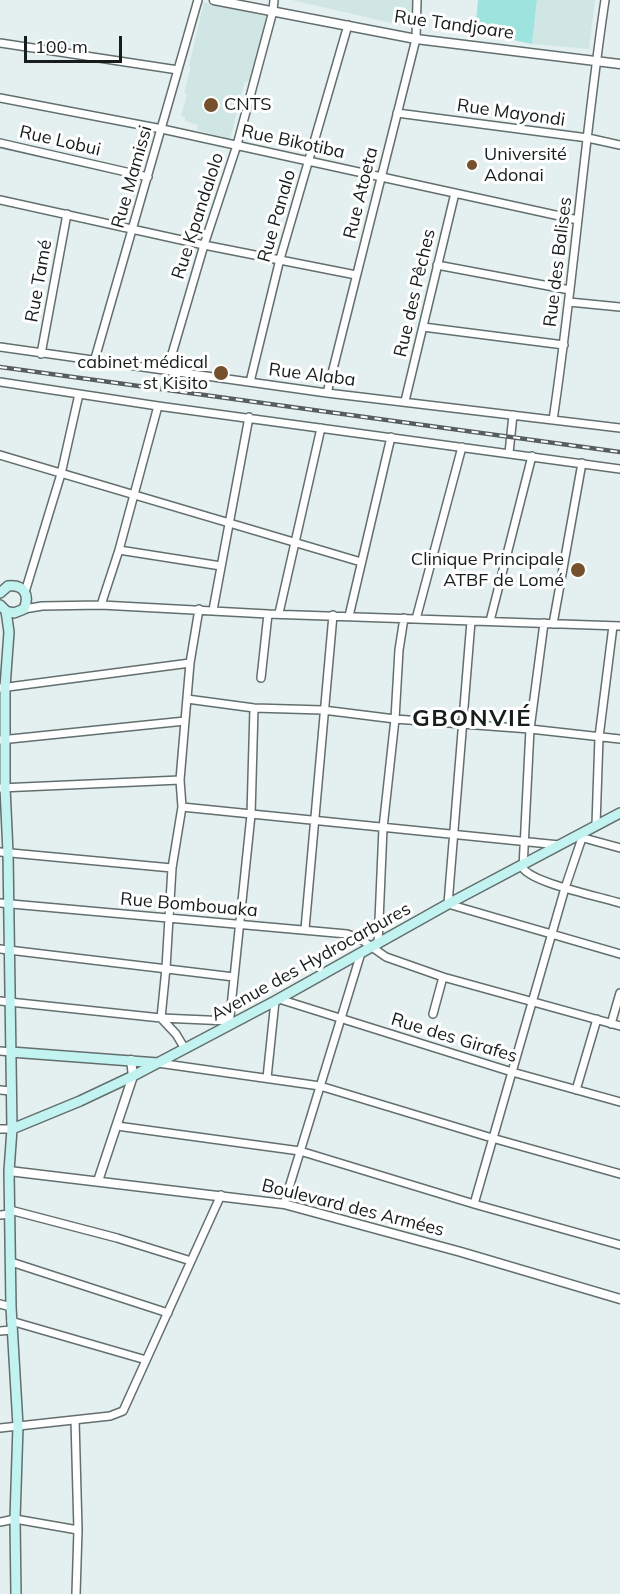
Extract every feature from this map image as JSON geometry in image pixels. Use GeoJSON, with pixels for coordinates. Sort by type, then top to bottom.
{"type":"FeatureCollection","features":[{"type":"Feature","properties":{"kind":"main road"},"geometry":{"type":"LineString","coordinates":[[0,579],[26,593],[27,601],[6,637]]}},
{"type":"Feature","properties":{"kind":"main road"},"geometry":{"type":"LineString","coordinates":[[0,593],[5,588],[14,585]]}},
{"type":"Feature","properties":{"kind":"main road"},"geometry":{"type":"LineString","coordinates":[[16,1594],[15,1520],[18,1426],[11,1325],[10,1212],[5,1170],[12,1129],[11,1052],[5,1001],[3,688],[6,637],[2,607],[21,611]]}},
{"type":"Feature","properties":{"kind":"main road","name":"Avenue des Hydrocarbures"},"geometry":{"type":"LineString","coordinates":[[12,1129],[81,1101],[185,1049],[448,904],[560,845],[580,837],[596,825],[620,813]]}},
{"type":"Feature","properties":{"kind":"main road"},"geometry":{"type":"LineString","coordinates":[[11,1052],[158,1063]]}},
{"type":"Feature","properties":{"kind":"street","name":"Rue Mamissi"},"geometry":{"type":"LineString","coordinates":[[94,362],[198,0]]}},
{"type":"Feature","properties":{"kind":"street","name":"Rue Tandjoare"},"geometry":{"type":"LineString","coordinates":[[214,0],[416,39],[620,64]]}},
{"type":"Feature","properties":{"kind":"street","name":"Rue Kpandalolo"},"geometry":{"type":"LineString","coordinates":[[167,371],[204,245],[237,145],[274,0]]}},
{"type":"Feature","properties":{"kind":"street","name":"Rue Atoeta"},"geometry":{"type":"LineString","coordinates":[[327,393],[416,39],[417,0]]}},
{"type":"Feature","properties":{"kind":"street","name":"Rue des Balises"},"geometry":{"type":"LineString","coordinates":[[553,420],[605,0]]}},
{"type":"Feature","properties":{"kind":"street","name":"Rue Panalo"},"geometry":{"type":"LineString","coordinates":[[250,382],[280,259],[348,25]]}},
{"type":"Feature","properties":{"kind":"street"},"geometry":{"type":"LineString","coordinates":[[0,43],[178,70]]}},
{"type":"Feature","properties":{"kind":"street","name":"Rue Bikotiba"},"geometry":{"type":"LineString","coordinates":[[0,98],[309,160],[578,220]]}},
{"type":"Feature","properties":{"kind":"street","name":"Rue Mayondi"},"geometry":{"type":"LineString","coordinates":[[397,113],[588,138],[620,145]]}},
{"type":"Feature","properties":{"kind":"street","name":"Rue Lobui"},"geometry":{"type":"LineString","coordinates":[[0,143],[148,177]]}},
{"type":"Feature","properties":{"kind":"street","name":"Rue des Pêches"},"geometry":{"type":"LineString","coordinates":[[405,401],[455,193]]}},
{"type":"Feature","properties":{"kind":"street"},"geometry":{"type":"LineString","coordinates":[[0,200],[204,245],[356,275]]}},
{"type":"Feature","properties":{"kind":"street","name":"Rue Tamé"},"geometry":{"type":"LineString","coordinates":[[41,354],[67,214]]}},
{"type":"Feature","properties":{"kind":"street"},"geometry":{"type":"LineString","coordinates":[[437,265],[570,291]]}},
{"type":"Feature","properties":{"kind":"street"},"geometry":{"type":"LineString","coordinates":[[569,302],[620,308]]}},
{"type":"Feature","properties":{"kind":"street"},"geometry":{"type":"LineString","coordinates":[[423,327],[564,345]]}},
{"type":"Feature","properties":{"kind":"street","name":"Rue Alaba"},"geometry":{"type":"LineString","coordinates":[[0,347],[327,393],[620,428]]}},
{"type":"Feature","properties":{"kind":"street"},"geometry":{"type":"LineString","coordinates":[[0,382],[158,406],[620,469]]}},
{"type":"Feature","properties":{"kind":"street"},"geometry":{"type":"LineString","coordinates":[[42,606],[26,593],[61,474],[79,394]]}},
{"type":"Feature","properties":{"kind":"street"},"geometry":{"type":"LineString","coordinates":[[101,605],[119,550],[158,406]]}},
{"type":"Feature","properties":{"kind":"street"},"geometry":{"type":"LineString","coordinates":[[509,453],[513,415]]}},
{"type":"Feature","properties":{"kind":"street"},"geometry":{"type":"LineString","coordinates":[[213,610],[249,417]]}},
{"type":"Feature","properties":{"kind":"street"},"geometry":{"type":"LineString","coordinates":[[279,614],[321,428]]}},
{"type":"Feature","properties":{"kind":"street"},"geometry":{"type":"LineString","coordinates":[[349,616],[391,437]]}},
{"type":"Feature","properties":{"kind":"street"},"geometry":{"type":"LineString","coordinates":[[416,619],[462,447]]}},
{"type":"Feature","properties":{"kind":"street"},"geometry":{"type":"LineString","coordinates":[[0,455],[361,562]]}},
{"type":"Feature","properties":{"kind":"street"},"geometry":{"type":"LineString","coordinates":[[490,621],[532,456]]}},
{"type":"Feature","properties":{"kind":"street"},"geometry":{"type":"LineString","coordinates":[[553,624],[582,463]]}},
{"type":"Feature","properties":{"kind":"street"},"geometry":{"type":"LineString","coordinates":[[119,550],[221,566]]}},
{"type":"Feature","properties":{"kind":"street"},"geometry":{"type":"LineString","coordinates":[[14,585],[32,573]]}},
{"type":"Feature","properties":{"kind":"street"},"geometry":{"type":"LineString","coordinates":[[21,611],[42,606],[101,605],[268,614],[616,626],[599,737],[596,825]]}},
{"type":"Feature","properties":{"kind":"street"},"geometry":{"type":"LineString","coordinates":[[185,1049],[176,1034],[161,1018],[172,868],[182,807],[180,780],[184,721],[199,609]]}},
{"type":"Feature","properties":{"kind":"street"},"geometry":{"type":"LineString","coordinates":[[261,678],[268,614]]}},
{"type":"Feature","properties":{"kind":"street"},"geometry":{"type":"LineString","coordinates":[[305,929],[333,615]]}},
{"type":"Feature","properties":{"kind":"street"},"geometry":{"type":"LineString","coordinates":[[375,945],[383,828],[404,618]]}},
{"type":"Feature","properties":{"kind":"street"},"geometry":{"type":"LineString","coordinates":[[471,621],[448,904],[620,954]]}},
{"type":"Feature","properties":{"kind":"street"},"geometry":{"type":"LineString","coordinates":[[544,623],[530,729],[522,865],[524,871],[529,875],[565,888],[620,903]]}},
{"type":"Feature","properties":{"kind":"street"},"geometry":{"type":"LineString","coordinates":[[3,688],[190,663]]}},
{"type":"Feature","properties":{"kind":"street"},"geometry":{"type":"LineString","coordinates":[[188,699],[254,708],[323,710],[395,719],[620,738]]}},
{"type":"Feature","properties":{"kind":"street"},"geometry":{"type":"LineString","coordinates":[[5,1001],[229,1024],[251,815],[254,708]]}},
{"type":"Feature","properties":{"kind":"street"},"geometry":{"type":"LineString","coordinates":[[3,740],[184,721]]}},
{"type":"Feature","properties":{"kind":"street"},"geometry":{"type":"LineString","coordinates":[[3,787],[180,780]]}},
{"type":"Feature","properties":{"kind":"street"},"geometry":{"type":"LineString","coordinates":[[182,807],[560,845]]}},
{"type":"Feature","properties":{"kind":"street"},"geometry":{"type":"LineString","coordinates":[[474,1204],[580,837],[620,848]]}},
{"type":"Feature","properties":{"kind":"street"},"geometry":{"type":"LineString","coordinates":[[4,853],[172,868]]}},
{"type":"Feature","properties":{"kind":"street","name":"Rue Bombouaka"},"geometry":{"type":"LineString","coordinates":[[4,903],[353,935],[375,945],[386,957],[443,977],[620,1026]]}},
{"type":"Feature","properties":{"kind":"street"},"geometry":{"type":"LineString","coordinates":[[5,950],[234,977]]}},
{"type":"Feature","properties":{"kind":"street"},"geometry":{"type":"LineString","coordinates":[[284,1204],[361,953]]}},
{"type":"Feature","properties":{"kind":"street"},"geometry":{"type":"LineString","coordinates":[[433,1014],[443,977]]}},
{"type":"Feature","properties":{"kind":"street"},"geometry":{"type":"LineString","coordinates":[[611,1024],[620,993]]}},
{"type":"Feature","properties":{"kind":"street"},"geometry":{"type":"LineString","coordinates":[[267,1077],[277,1000]]}},
{"type":"Feature","properties":{"kind":"street","name":"Rue des Girafes"},"geometry":{"type":"LineString","coordinates":[[277,1000],[512,1072],[620,1102]]}},
{"type":"Feature","properties":{"kind":"street"},"geometry":{"type":"LineString","coordinates":[[576,1090],[597,1019]]}},
{"type":"Feature","properties":{"kind":"street"},"geometry":{"type":"LineString","coordinates":[[0,1051],[11,1052]]}},
{"type":"Feature","properties":{"kind":"street"},"geometry":{"type":"LineString","coordinates":[[98,1181],[133,1076],[131,1060]]}},
{"type":"Feature","properties":{"kind":"street"},"geometry":{"type":"LineString","coordinates":[[158,1063],[320,1086],[492,1138],[620,1173]]}},
{"type":"Feature","properties":{"kind":"street"},"geometry":{"type":"LineString","coordinates":[[0,1090],[11,1091]]}},
{"type":"Feature","properties":{"kind":"street"},"geometry":{"type":"LineString","coordinates":[[117,1126],[300,1151],[474,1204],[620,1245]]}},
{"type":"Feature","properties":{"kind":"street"},"geometry":{"type":"LineString","coordinates":[[0,1130],[12,1129]]}},
{"type":"Feature","properties":{"kind":"street","name":"Boulevard des Armées"},"geometry":{"type":"LineString","coordinates":[[5,1170],[284,1204],[620,1299]]}},
{"type":"Feature","properties":{"kind":"street"},"geometry":{"type":"LineString","coordinates":[[0,1428],[120,1413],[126,1407],[221,1195]]}},
{"type":"Feature","properties":{"kind":"street"},"geometry":{"type":"LineString","coordinates":[[0,1215],[10,1212],[117,1238],[191,1261]]}},
{"type":"Feature","properties":{"kind":"street"},"geometry":{"type":"LineString","coordinates":[[11,1262],[168,1312]]}},
{"type":"Feature","properties":{"kind":"street"},"geometry":{"type":"LineString","coordinates":[[0,1304],[11,1307]]}},
{"type":"Feature","properties":{"kind":"street"},"geometry":{"type":"LineString","coordinates":[[0,1331],[11,1325],[146,1360]]}},
{"type":"Feature","properties":{"kind":"street"},"geometry":{"type":"LineString","coordinates":[[75,1420],[78,1530],[76,1594]]}},
{"type":"Feature","properties":{"kind":"street"},"geometry":{"type":"LineString","coordinates":[[0,1522],[15,1520],[78,1530]]}},
{"type":"Feature","properties":{"kind":"shaded area"},"geometry":{"type":"Polygon","coordinates":[[[292,0],[413,0],[413,28],[292,0]]]}},
{"type":"Feature","properties":{"kind":"shaded area"},"geometry":{"type":"Polygon","coordinates":[[[478,0],[537,0],[532,44],[475,32],[478,0]]]}},
{"type":"Feature","properties":{"kind":"shaded area"},"geometry":{"type":"Polygon","coordinates":[[[537,0],[595,0],[589,49],[532,44],[537,0]]]}},
{"type":"Feature","properties":{"kind":"shaded area"},"geometry":{"type":"Polygon","coordinates":[[[204,2],[268,17],[252,83],[245,81],[230,139],[197,130],[198,125],[185,121],[185,117],[181,116],[187,94],[184,93],[191,67],[189,66],[204,2]]]}},
{"type":"Feature","properties":{"kind":"railway"},"geometry":{"type":"LineString","coordinates":[[0,367],[620,452]]}},
{"type":"Feature","properties":{"kind":"place","name":"CNTS"},"geometry":{"type":"Point","coordinates":[211,105]}},
{"type":"Feature","properties":{"kind":"place","name":"Université Adonai"},"geometry":{"type":"Point","coordinates":[472,165]}},
{"type":"Feature","properties":{"kind":"place","name":"cabinet médical st Kisito"},"geometry":{"type":"Point","coordinates":[221,373]}},
{"type":"Feature","properties":{"kind":"place","name":"Clinique Principale ATBF de Lomé"},"geometry":{"type":"Point","coordinates":[578,570]}},
{"type":"Feature","properties":{"kind":"district","name":"GBONVIÉ"},"geometry":{"type":"Point","coordinates":[472,719]}}]}
